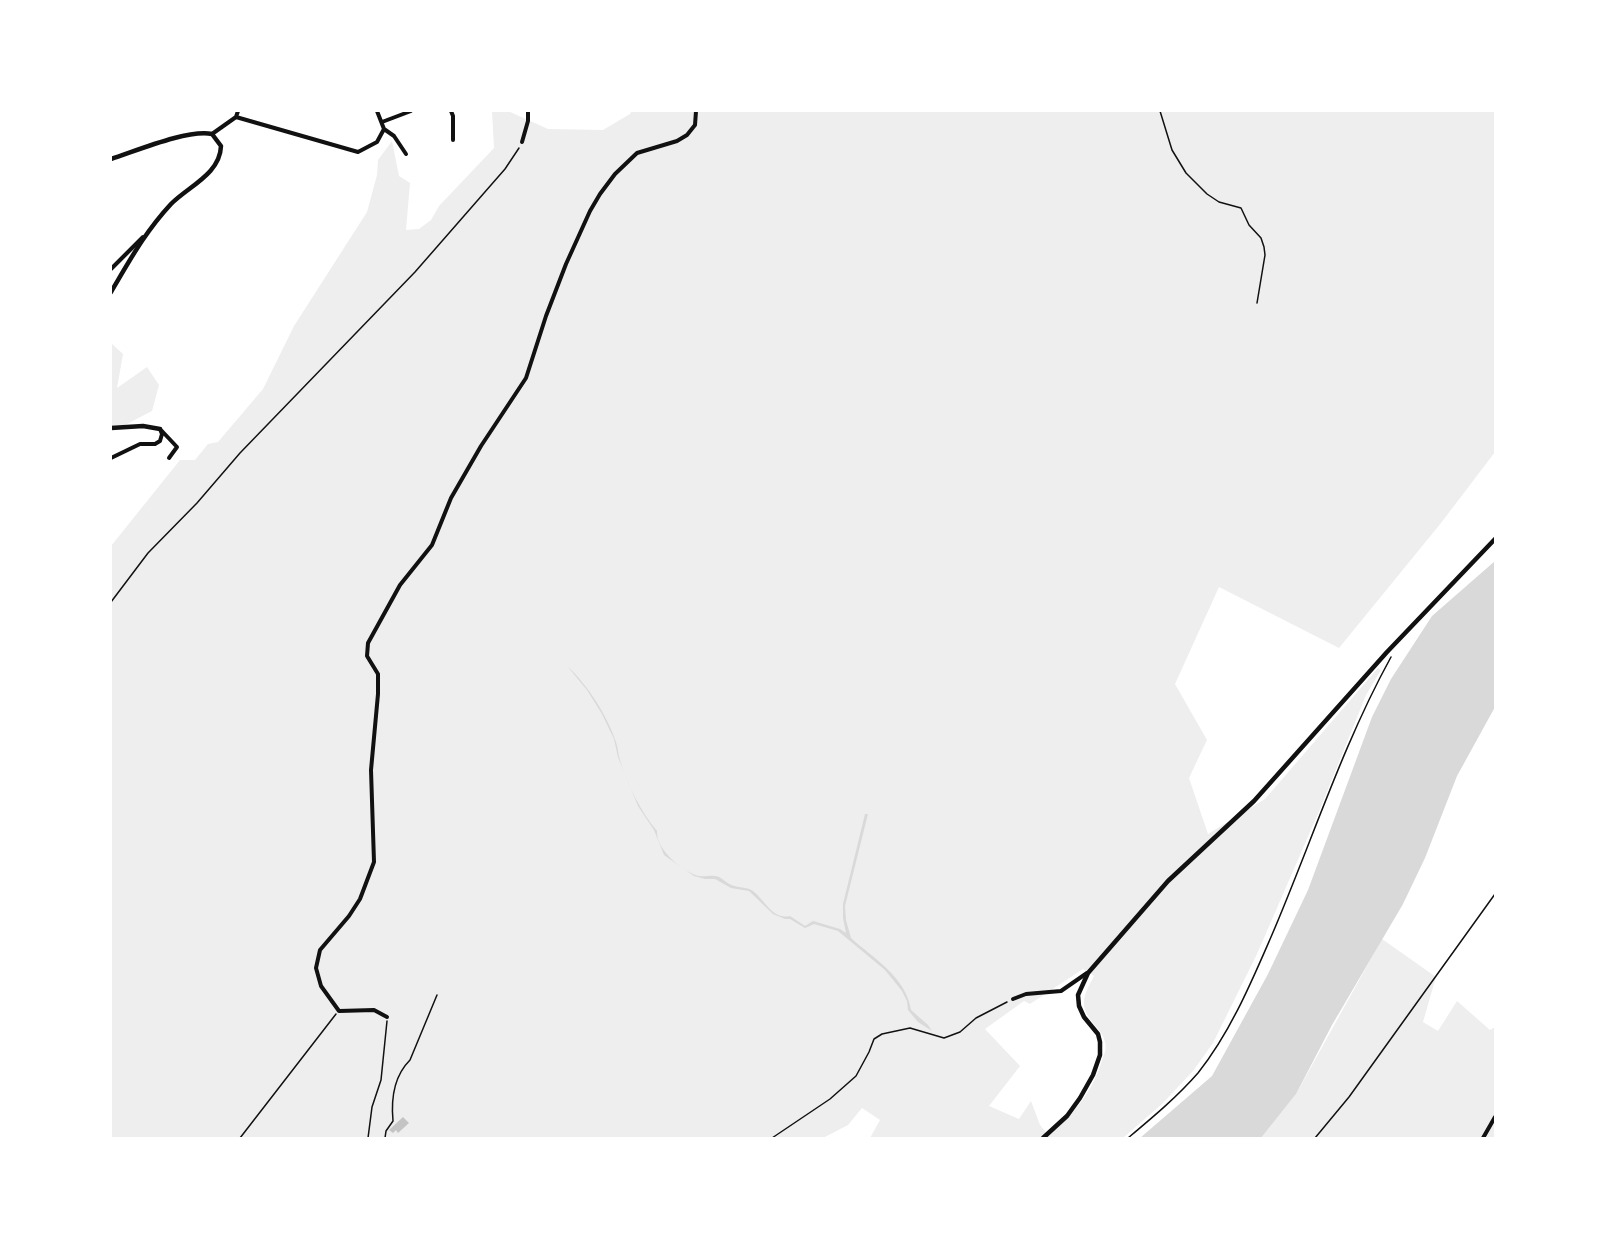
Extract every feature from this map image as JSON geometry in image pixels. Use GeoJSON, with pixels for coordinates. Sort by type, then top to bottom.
{"type":"FeatureCollection","features":[{"type":"Feature","properties":{"kind":"street"},"geometry":{"type":"LineString","coordinates":[[212,134],[236,117],[238,111]]}},
{"type":"Feature","properties":{"kind":"street"},"geometry":{"type":"LineString","coordinates":[[377,111],[384,129],[394,136],[406,154]]}},
{"type":"Feature","properties":{"kind":"street"},"geometry":{"type":"LineString","coordinates":[[382,122],[411,111]]}},
{"type":"Feature","properties":{"kind":"street"},"geometry":{"type":"LineString","coordinates":[[451,111],[453,140]]}},
{"type":"Feature","properties":{"kind":"street"},"geometry":{"type":"LineString","coordinates":[[522,142],[528,121],[528,111]]}},
{"type":"Feature","properties":{"kind":"street"},"geometry":{"type":"LineString","coordinates":[[387,1017],[374,1010],[339,1011],[321,986],[316,968],[320,950],[349,916],[360,899],[374,862],[371,770],[378,674],[367,656],[368,643],[400,585],[432,545],[451,498],[481,446],[526,378],[566,264],[600,194],[615,174],[637,153],[677,141],[687,135],[695,125],[696,111]]}},
{"type":"Feature","properties":{"kind":"street"},"geometry":{"type":"LineString","coordinates":[[236,117],[358,152],[377,142],[384,129]]}},
{"type":"Feature","properties":{"kind":"street"},"geometry":{"type":"LineString","coordinates":[[111,159],[184,136],[205,132],[212,134],[221,146],[217,164],[173,203],[111,269]]}},
{"type":"Feature","properties":{"kind":"street"},"geometry":{"type":"LineString","coordinates":[[111,292],[144,236]]}},
{"type":"Feature","properties":{"kind":"street"},"geometry":{"type":"LineString","coordinates":[[111,428],[143,426],[160,429],[177,447],[169,458]]}},
{"type":"Feature","properties":{"kind":"street"},"geometry":{"type":"LineString","coordinates":[[111,458],[140,444],[155,444],[161,438],[160,429]]}},
{"type":"Feature","properties":{"kind":"street"},"geometry":{"type":"LineString","coordinates":[[1043,1138],[1074,1107],[1093,1075],[1100,1055],[1098,1034],[1084,1017],[1079,1006],[1078,995],[1088,973],[1102,954],[1168,881],[1254,801],[1387,652],[1495,539]]}},
{"type":"Feature","properties":{"kind":"street"},"geometry":{"type":"LineString","coordinates":[[1014,999],[1026,994],[1060,991],[1088,973]]}},
{"type":"Feature","properties":{"kind":"street"},"geometry":{"type":"LineString","coordinates":[[1483,1138],[1495,1117]]}},
{"type":"Feature","properties":{"kind":"path"},"geometry":{"type":"LineString","coordinates":[[1160,111],[1172,150],[1186,173],[1207,194],[1220,202],[1241,208],[1249,225],[1261,238],[1265,255],[1257,303]]}},
{"type":"Feature","properties":{"kind":"path"},"geometry":{"type":"LineString","coordinates":[[111,602],[148,553],[197,503],[240,453],[415,272],[505,169],[522,142]]}},
{"type":"Feature","properties":{"kind":"path"},"geometry":{"type":"LineString","coordinates":[[1128,1138],[1169,1104],[1198,1073],[1220,1041],[1239,1007],[1281,915],[1355,729],[1392,656]]}},
{"type":"Feature","properties":{"kind":"path"},"geometry":{"type":"LineString","coordinates":[[1315,1138],[1349,1097],[1495,894]]}},
{"type":"Feature","properties":{"kind":"path"},"geometry":{"type":"LineString","coordinates":[[385,1138],[386,1131],[393,1121],[391,1107],[399,1076],[410,1060],[436,995]]}},
{"type":"Feature","properties":{"kind":"path"},"geometry":{"type":"LineString","coordinates":[[772,1138],[830,1099],[856,1076],[874,1039],[882,1034],[910,1028],[944,1038],[960,1032],[976,1018],[1014,999]]}},
{"type":"Feature","properties":{"kind":"path"},"geometry":{"type":"LineString","coordinates":[[368,1138],[372,1107],[381,1080],[387,1017]]}},
{"type":"Feature","properties":{"kind":"path"},"geometry":{"type":"LineString","coordinates":[[240,1138],[333,1018]]}},
{"type":"Feature","properties":{"kind":"shaded area"},"geometry":{"type":"Polygon","coordinates":[[[492,111],[508,111],[548,129],[603,130],[632,111],[1495,111],[1495,452],[1441,523],[1339,648],[1219,587],[1175,684],[1207,740],[1189,778],[1208,834],[1265,799],[1378,668],[1381,670],[1366,695],[1320,809],[1257,954],[1213,1043],[1193,1071],[1163,1103],[1123,1138],[870,1138],[880,1120],[862,1108],[848,1125],[823,1138],[111,1138],[111,546],[180,460],[195,460],[208,444],[218,442],[263,389],[294,326],[367,212],[377,175],[378,160],[392,141],[399,176],[410,183],[406,230],[419,229],[431,220],[439,206],[494,148],[492,111]],[[1083,969],[1030,1004],[1024,1001],[985,1029],[1020,1066],[989,1106],[1019,1119],[1031,1101],[1040,1125],[1049,1136],[1074,1111],[1088,1092],[1098,1072],[1106,1044],[1103,1036],[1088,1016],[1084,1005],[1085,994],[1094,976],[1083,969]]]}},
{"type":"Feature","properties":{"kind":"shaded area"},"geometry":{"type":"Polygon","coordinates":[[[111,343],[123,354],[117,388],[147,367],[159,385],[152,411],[123,426],[111,428],[111,343]]]}},
{"type":"Feature","properties":{"kind":"shaded area"},"geometry":{"type":"Polygon","coordinates":[[[1495,561],[1495,707],[1457,776],[1425,858],[1403,904],[1332,1025],[1296,1094],[1261,1138],[1140,1138],[1212,1076],[1268,974],[1308,890],[1372,717],[1391,679],[1432,616],[1495,561]]]}},
{"type":"Feature","properties":{"kind":"shaded area"},"geometry":{"type":"Polygon","coordinates":[[[568,667],[582,682],[602,712],[616,742],[625,774],[618,757],[614,739],[602,714],[587,690],[568,667]]]}},
{"type":"Feature","properties":{"kind":"shaded area"},"geometry":{"type":"Polygon","coordinates":[[[630,787],[645,815],[657,831],[664,851],[680,866],[664,855],[654,830],[638,806],[630,787]]]}},
{"type":"Feature","properties":{"kind":"shaded area"},"geometry":{"type":"Polygon","coordinates":[[[865,814],[868,814],[845,906],[851,938],[896,978],[908,998],[911,1010],[932,1031],[918,1022],[908,1010],[902,991],[885,970],[838,931],[814,924],[805,928],[790,919],[773,914],[749,891],[731,888],[715,879],[694,876],[684,869],[695,875],[716,876],[728,884],[751,890],[778,915],[790,916],[805,926],[813,921],[846,933],[843,904],[865,814]]]}},
{"type":"Feature","properties":{"kind":"shaded area"},"geometry":{"type":"Polygon","coordinates":[[[1382,939],[1436,977],[1423,1022],[1438,1031],[1457,1001],[1490,1030],[1495,1027],[1495,1138],[1261,1138],[1296,1094],[1382,939]]]}},
{"type":"Feature","properties":{"kind":"building"},"geometry":{"type":"Polygon","coordinates":[[[403,1117],[409,1123],[398,1133],[396,1130],[393,1133],[389,1130],[403,1117]]]}}]}
